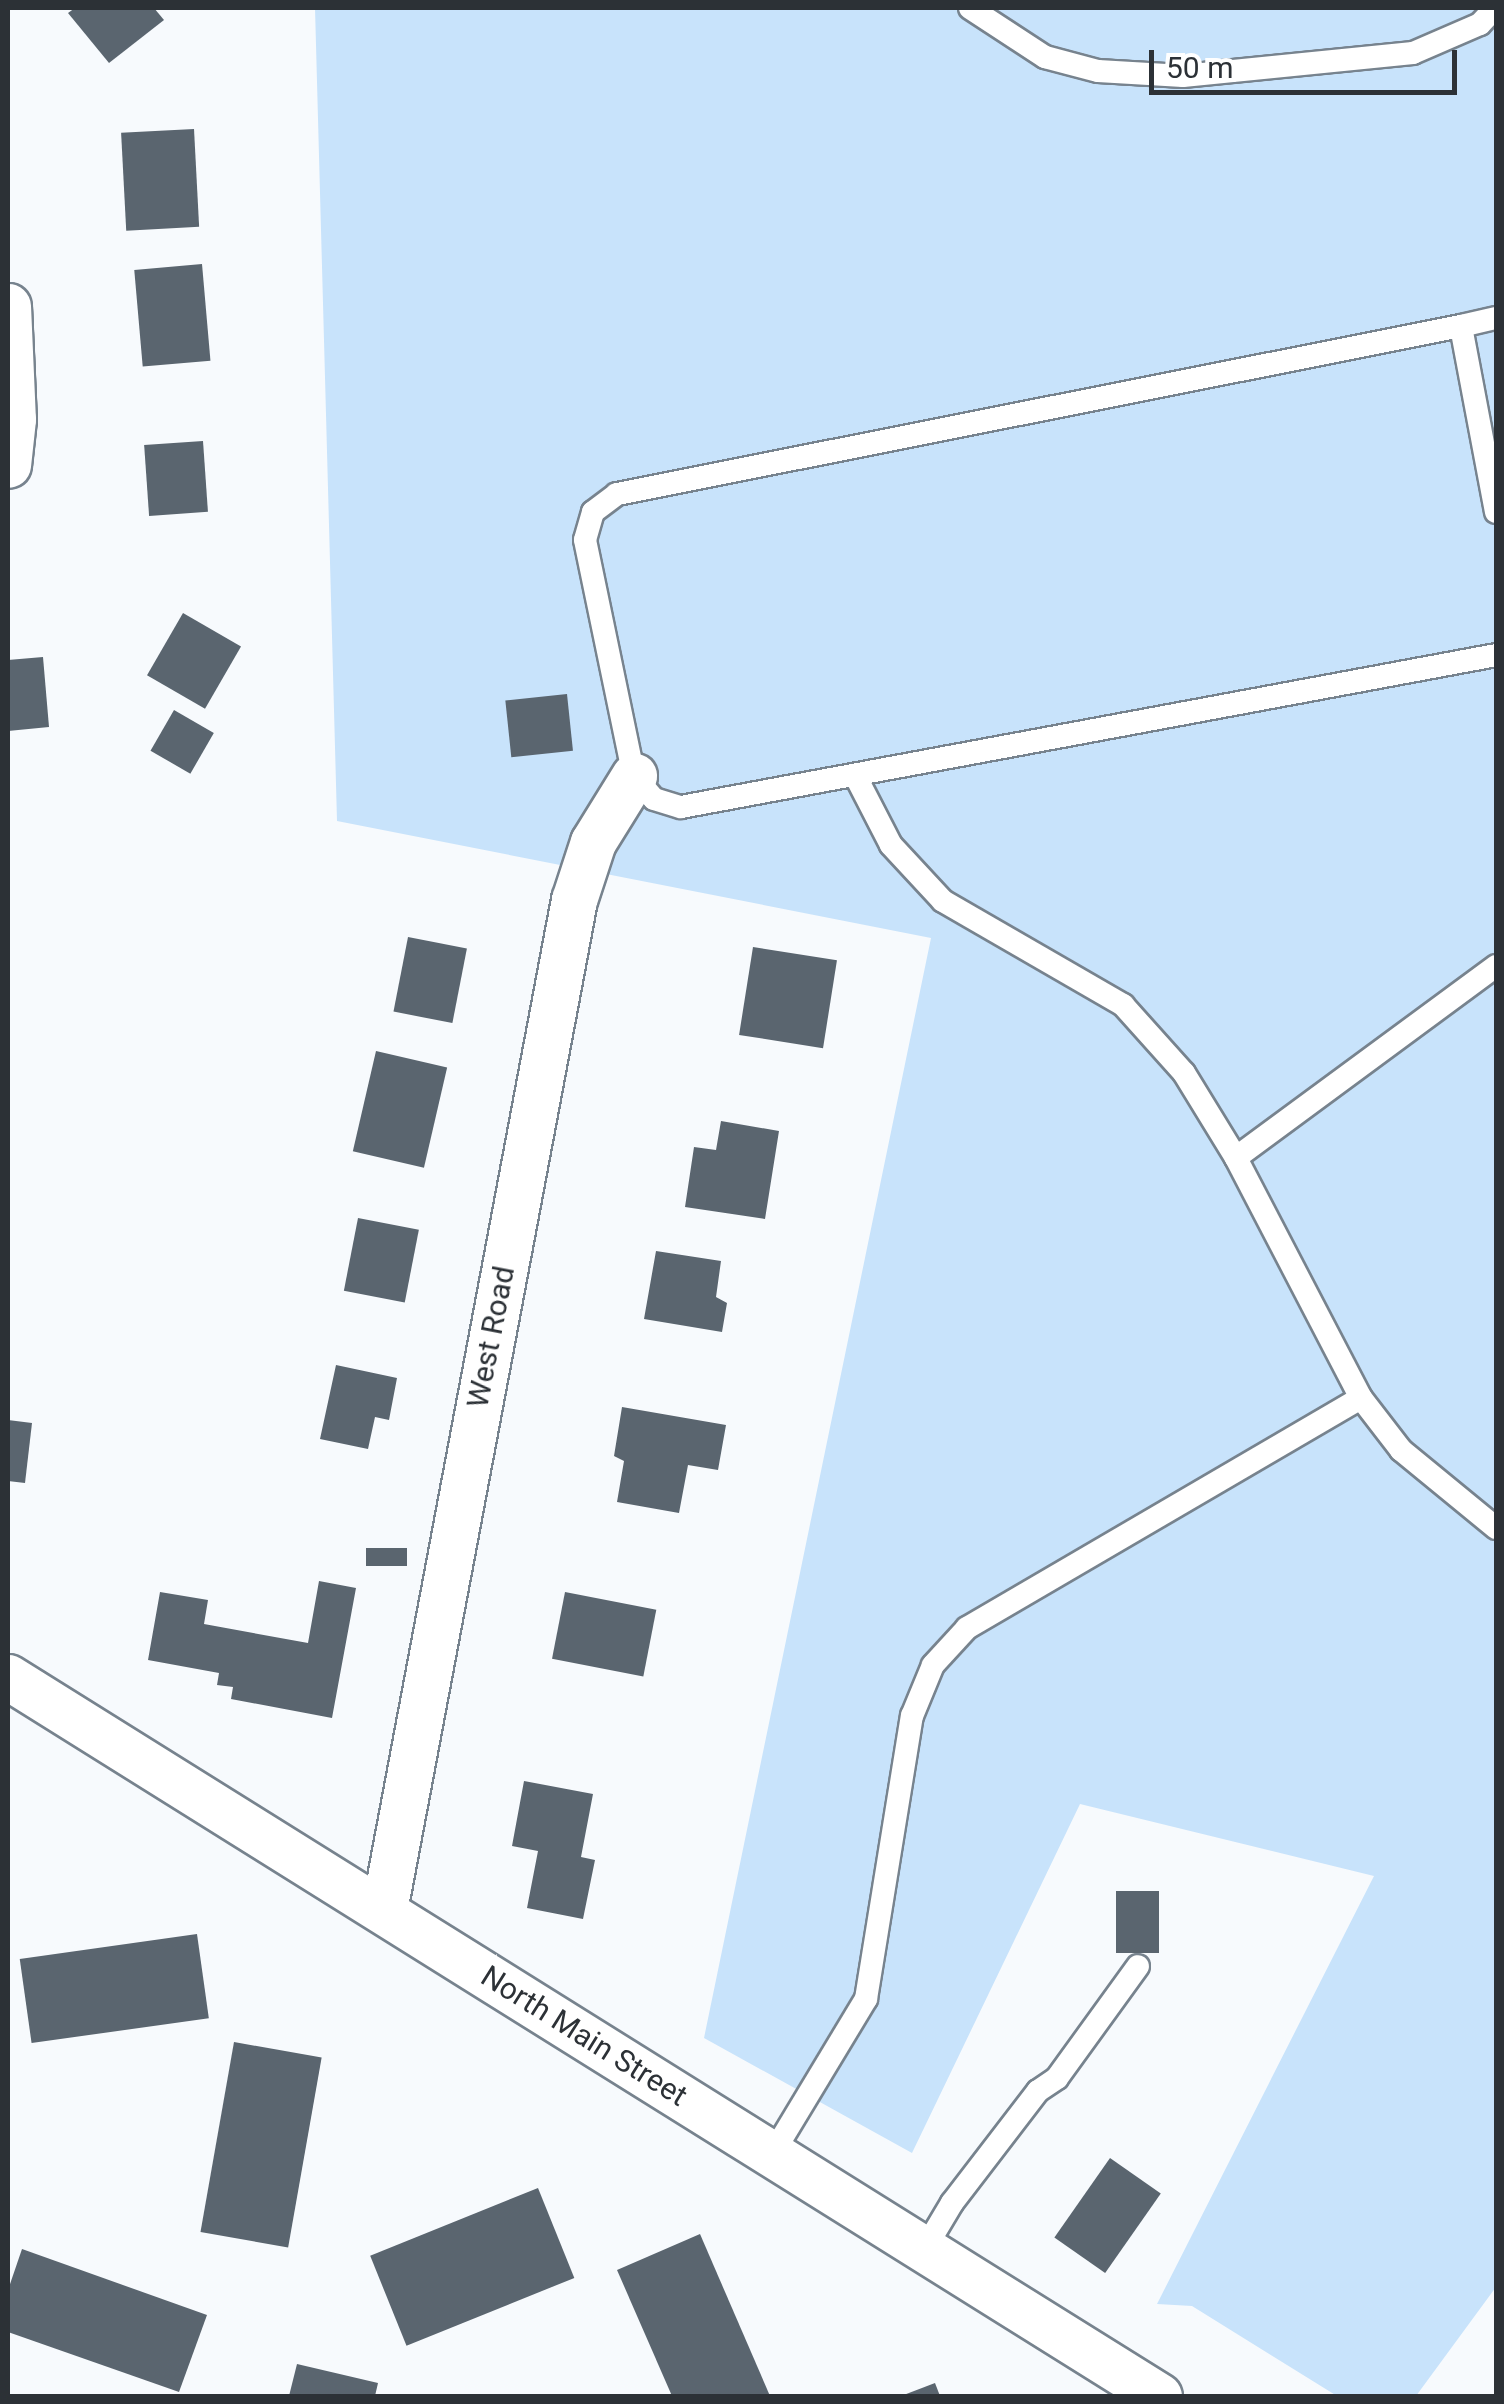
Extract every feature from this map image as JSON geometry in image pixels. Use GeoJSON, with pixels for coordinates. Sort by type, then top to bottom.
{"type":"FeatureCollection","features":[{"type":"Feature","properties":{"kind":"street"},"geometry":{"type":"LineString","coordinates":[[8,306],[14,419],[8,465]]}},
{"type":"Feature","properties":{"kind":"street","name":"West Road"},"geometry":{"type":"LineString","coordinates":[[384,1910],[574,900],[593,842],[634,776]]}},
{"type":"Feature","properties":{"kind":"street","name":"North Main Street"},"geometry":{"type":"LineString","coordinates":[[8,1677],[773,2154],[924,2250],[1129,2389]]}},
{"type":"Feature","properties":{"kind":"lane"},"geometry":{"type":"LineString","coordinates":[[970,8],[1046,57],[1098,71],[1183,76],[1413,53],[1480,24],[1495,8]]}},
{"type":"Feature","properties":{"kind":"lane"},"geometry":{"type":"LineString","coordinates":[[1496,318],[617,494],[593,512],[584,540],[634,776],[654,799],[681,807],[1496,654]]}},
{"type":"Feature","properties":{"kind":"lane"},"geometry":{"type":"LineString","coordinates":[[1461,326],[1496,512]]}},
{"type":"Feature","properties":{"kind":"lane"},"geometry":{"type":"LineString","coordinates":[[856,777],[890,845],[943,901],[1123,1004],[1184,1073],[1236,1158],[1361,1398],[1400,1450],[1496,1528]]}},
{"type":"Feature","properties":{"kind":"lane"},"geometry":{"type":"LineString","coordinates":[[1236,1158],[1496,966]]}},
{"type":"Feature","properties":{"kind":"lane"},"geometry":{"type":"LineString","coordinates":[[773,2154],[866,2000],[912,1716],[932,1665],[968,1628],[1361,1398]]}},
{"type":"Feature","properties":{"kind":"lane"},"geometry":{"type":"LineString","coordinates":[[924,2250],[952,2203],[1038,2091],[1066,2066],[1138,1966]]}},
{"type":"Feature","properties":{"kind":"shaded area"},"geometry":{"type":"Polygon","coordinates":[[[315,8],[1496,8],[1496,2287],[1416,2396],[1337,2396],[1192,2306],[1157,2304],[1374,1876],[1080,1804],[912,2153],[704,2038],[931,938],[337,821],[315,8]]]}},
{"type":"Feature","properties":{"kind":"building"},"geometry":{"type":"Polygon","coordinates":[[[75,8],[154,8],[164,20],[109,63],[68,13],[75,8]]]}},
{"type":"Feature","properties":{"kind":"building"},"geometry":{"type":"Polygon","coordinates":[[[194,129],[199,227],[126,231],[121,133],[194,129]]]}},
{"type":"Feature","properties":{"kind":"building"},"geometry":{"type":"Polygon","coordinates":[[[202,264],[210,361],[143,367],[134,270],[202,264]]]}},
{"type":"Feature","properties":{"kind":"building"},"geometry":{"type":"Polygon","coordinates":[[[203,441],[208,512],[149,516],[144,445],[203,441]]]}},
{"type":"Feature","properties":{"kind":"building"},"geometry":{"type":"Polygon","coordinates":[[[183,613],[241,646],[205,709],[147,675],[183,613]]]}},
{"type":"Feature","properties":{"kind":"building"},"geometry":{"type":"Polygon","coordinates":[[[43,657],[49,727],[8,731],[8,660],[43,657]]]}},
{"type":"Feature","properties":{"kind":"building"},"geometry":{"type":"Polygon","coordinates":[[[567,694],[573,751],[511,757],[505,700],[567,694]]]}},
{"type":"Feature","properties":{"kind":"building"},"geometry":{"type":"Polygon","coordinates":[[[174,710],[214,733],[190,774],[150,751],[174,710]]]}},
{"type":"Feature","properties":{"kind":"building"},"geometry":{"type":"Polygon","coordinates":[[[408,937],[467,948],[452,1023],[393,1012],[408,937]]]}},
{"type":"Feature","properties":{"kind":"building"},"geometry":{"type":"Polygon","coordinates":[[[753,947],[837,960],[823,1048],[739,1035],[753,947]]]}},
{"type":"Feature","properties":{"kind":"building"},"geometry":{"type":"Polygon","coordinates":[[[376,1051],[447,1067],[424,1168],[353,1151],[376,1051]]]}},
{"type":"Feature","properties":{"kind":"building"},"geometry":{"type":"Polygon","coordinates":[[[721,1121],[779,1131],[765,1219],[685,1207],[694,1147],[716,1150],[721,1121]]]}},
{"type":"Feature","properties":{"kind":"building"},"geometry":{"type":"Polygon","coordinates":[[[358,1218],[419,1230],[405,1302],[344,1291],[358,1218]]]}},
{"type":"Feature","properties":{"kind":"building"},"geometry":{"type":"Polygon","coordinates":[[[656,1251],[721,1261],[716,1297],[727,1303],[722,1332],[644,1319],[656,1251]]]}},
{"type":"Feature","properties":{"kind":"building"},"geometry":{"type":"Polygon","coordinates":[[[336,1365],[397,1378],[389,1420],[375,1417],[368,1449],[320,1439],[336,1365]]]}},
{"type":"Feature","properties":{"kind":"building"},"geometry":{"type":"Polygon","coordinates":[[[622,1407],[726,1425],[718,1470],[688,1465],[679,1513],[617,1502],[624,1461],[614,1456],[622,1407]]]}},
{"type":"Feature","properties":{"kind":"building"},"geometry":{"type":"Polygon","coordinates":[[[8,1420],[32,1423],[25,1483],[8,1481],[8,1420]]]}},
{"type":"Feature","properties":{"kind":"building"},"geometry":{"type":"Polygon","coordinates":[[[366,1548],[407,1548],[407,1566],[366,1566],[366,1548]]]}},
{"type":"Feature","properties":{"kind":"building"},"geometry":{"type":"Polygon","coordinates":[[[319,1581],[356,1588],[332,1718],[231,1699],[233,1687],[217,1685],[219,1673],[148,1660],[160,1592],[208,1600],[204,1624],[308,1643],[319,1581]]]}},
{"type":"Feature","properties":{"kind":"building"},"geometry":{"type":"Polygon","coordinates":[[[565,1592],[656,1610],[643,1676],[552,1659],[565,1592]]]}},
{"type":"Feature","properties":{"kind":"building"},"geometry":{"type":"Polygon","coordinates":[[[524,1781],[593,1794],[581,1857],[595,1860],[583,1919],[527,1908],[538,1851],[512,1846],[524,1781]]]}},
{"type":"Feature","properties":{"kind":"building"},"geometry":{"type":"Polygon","coordinates":[[[1116,1891],[1159,1891],[1159,1953],[1116,1953],[1116,1891]]]}},
{"type":"Feature","properties":{"kind":"building"},"geometry":{"type":"Polygon","coordinates":[[[197,1934],[209,2018],[32,2043],[20,1959],[197,1934]]]}},
{"type":"Feature","properties":{"kind":"building"},"geometry":{"type":"Polygon","coordinates":[[[234,2042],[322,2057],[288,2248],[200,2232],[234,2042]]]}},
{"type":"Feature","properties":{"kind":"building"},"geometry":{"type":"Polygon","coordinates":[[[1110,2158],[1161,2194],[1105,2273],[1054,2237],[1110,2158]]]}},
{"type":"Feature","properties":{"kind":"building"},"geometry":{"type":"Polygon","coordinates":[[[538,2188],[574,2278],[407,2346],[370,2256],[538,2188]]]}},
{"type":"Feature","properties":{"kind":"building"},"geometry":{"type":"Polygon","coordinates":[[[700,2234],[770,2396],[672,2396],[617,2270],[700,2234]]]}},
{"type":"Feature","properties":{"kind":"building"},"geometry":{"type":"Polygon","coordinates":[[[22,2249],[207,2315],[179,2392],[8,2332],[8,2290],[22,2249]]]}},
{"type":"Feature","properties":{"kind":"building"},"geometry":{"type":"Polygon","coordinates":[[[297,2364],[378,2383],[375,2396],[289,2396],[297,2364]]]}},
{"type":"Feature","properties":{"kind":"building"},"geometry":{"type":"Polygon","coordinates":[[[935,2383],[940,2396],[901,2396],[935,2383]]]}}]}
